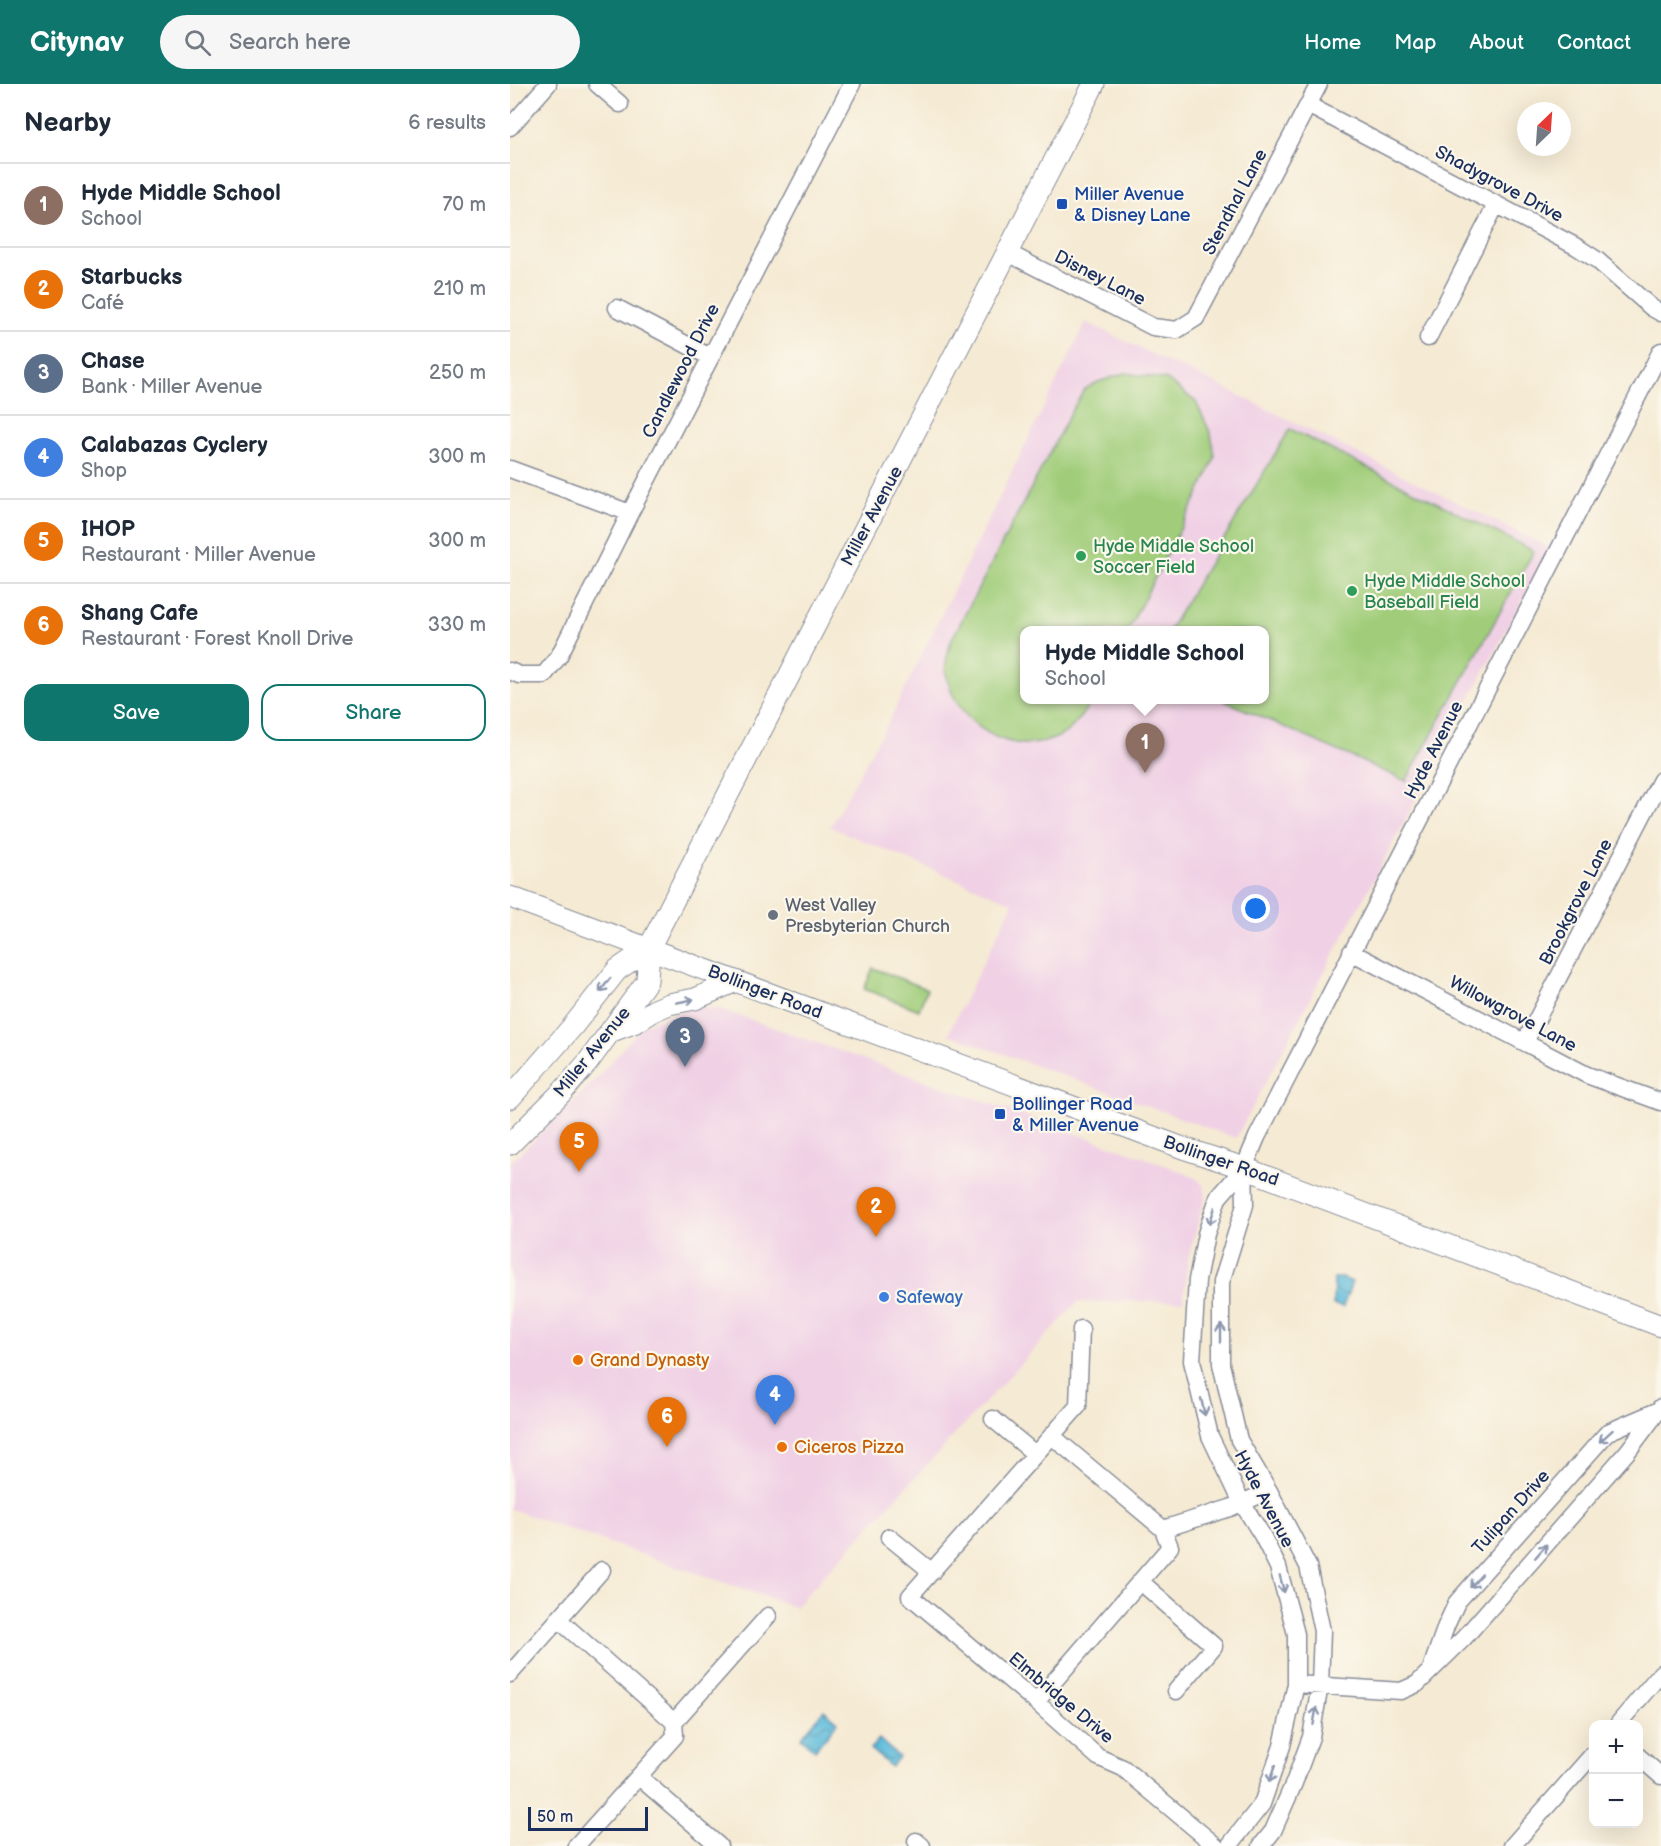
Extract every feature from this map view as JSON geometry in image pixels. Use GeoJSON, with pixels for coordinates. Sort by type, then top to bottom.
{"type":"FeatureCollection","features":[{"type":"Feature","properties":{"kind":"main road","name":"Miller Avenue"},"geometry":{"type":"LineString","coordinates":[[510,1144],[562,1092],[612,1031],[647,981],[649,948],[1094,84]]}},
{"type":"Feature","properties":{"kind":"main road","name":"Bollinger Road"},"geometry":{"type":"LineString","coordinates":[[510,897],[1183,1148],[1244,1168],[1661,1326]]}},
{"type":"Feature","properties":{"kind":"main road","name":"Miller Avenue"},"geometry":{"type":"LineString","coordinates":[[510,1098],[573,1026],[616,970],[649,948]]}},
{"type":"Feature","properties":{"kind":"main road"},"geometry":{"type":"LineString","coordinates":[[612,1031],[636,1022],[669,1004],[695,999],[736,981]]}},
{"type":"Feature","properties":{"kind":"street"},"geometry":{"type":"LineString","coordinates":[[510,127],[548,84]]}},
{"type":"Feature","properties":{"kind":"street"},"geometry":{"type":"LineString","coordinates":[[597,84],[620,104]]}},
{"type":"Feature","properties":{"kind":"street","name":"Candlewood Drive"},"geometry":{"type":"LineString","coordinates":[[510,671],[519,675],[544,675],[559,656],[630,513],[852,84]]}},
{"type":"Feature","properties":{"kind":"street","name":"Stendhal Lane"},"geometry":{"type":"LineString","coordinates":[[1177,330],[1196,318],[1318,84]]}},
{"type":"Feature","properties":{"kind":"street","name":"Shadygrove Drive"},"geometry":{"type":"LineString","coordinates":[[1308,105],[1563,239],[1597,260],[1652,308],[1661,313]]}},
{"type":"Feature","properties":{"kind":"street"},"geometry":{"type":"LineString","coordinates":[[1428,338],[1496,205]]}},
{"type":"Feature","properties":{"kind":"street","name":"Disney Lane"},"geometry":{"type":"LineString","coordinates":[[1008,253],[1153,327],[1177,330]]}},
{"type":"Feature","properties":{"kind":"street"},"geometry":{"type":"LineString","coordinates":[[617,308],[710,357]]}},
{"type":"Feature","properties":{"kind":"street","name":"Hyde Avenue"},"geometry":{"type":"LineString","coordinates":[[1229,1846],[1262,1804],[1282,1746],[1296,1684],[1296,1634],[1278,1567],[1242,1503],[1210,1436],[1192,1361],[1197,1280],[1206,1234],[1218,1198],[1244,1168],[1257,1137],[1351,952],[1661,351]]}},
{"type":"Feature","properties":{"kind":"street"},"geometry":{"type":"LineString","coordinates":[[510,469],[630,513]]}},
{"type":"Feature","properties":{"kind":"street","name":"Brookgrove Lane"},"geometry":{"type":"LineString","coordinates":[[1526,1042],[1661,780]]}},
{"type":"Feature","properties":{"kind":"street","name":"Willowgrove Lane"},"geometry":{"type":"LineString","coordinates":[[1351,952],[1587,1076],[1661,1102]]}},
{"type":"Feature","properties":{"kind":"street","name":"Hyde Avenue"},"geometry":{"type":"LineString","coordinates":[[1244,1168],[1245,1205],[1221,1282],[1221,1364],[1239,1440],[1269,1491],[1308,1566],[1322,1631],[1320,1685],[1311,1737],[1294,1784],[1273,1831],[1261,1846]]}},
{"type":"Feature","properties":{"kind":"street","name":"Elmbridge Drive"},"geometry":{"type":"LineString","coordinates":[[1081,1329],[1078,1406],[910,1596],[1098,1757],[1123,1768],[1216,1846]]}},
{"type":"Feature","properties":{"kind":"street","name":"Tulipan Drive"},"geometry":{"type":"LineString","coordinates":[[1430,1672],[1457,1602],[1608,1432],[1659,1409]]}},
{"type":"Feature","properties":{"kind":"street","name":"Tulipan Drive"},"geometry":{"type":"LineString","coordinates":[[1296,1684],[1401,1691],[1417,1684],[1464,1638],[1628,1451],[1659,1409]]}},
{"type":"Feature","properties":{"kind":"street"},"geometry":{"type":"LineString","coordinates":[[993,1419],[1035,1454]]}},
{"type":"Feature","properties":{"kind":"street"},"geometry":{"type":"LineString","coordinates":[[1036,1702],[1170,1547],[1163,1529],[1052,1436]]}},
{"type":"Feature","properties":{"kind":"street"},"geometry":{"type":"LineString","coordinates":[[1163,1529],[1242,1503],[1269,1491]]}},
{"type":"Feature","properties":{"kind":"street"},"geometry":{"type":"LineString","coordinates":[[889,1537],[932,1572]]}},
{"type":"Feature","properties":{"kind":"street"},"geometry":{"type":"LineString","coordinates":[[510,1674],[602,1570]]}},
{"type":"Feature","properties":{"kind":"street"},"geometry":{"type":"LineString","coordinates":[[1141,1582],[1214,1646],[1176,1691]]}},
{"type":"Feature","properties":{"kind":"street"},"geometry":{"type":"LineString","coordinates":[[674,1722],[768,1616]]}},
{"type":"Feature","properties":{"kind":"street"},"geometry":{"type":"LineString","coordinates":[[558,1620],[674,1722],[675,1736],[576,1846]]}},
{"type":"Feature","properties":{"kind":"street"},"geometry":{"type":"LineString","coordinates":[[1622,1720],[1661,1673]]}},
{"type":"Feature","properties":{"kind":"street"},"geometry":{"type":"LineString","coordinates":[[1512,1846],[1589,1758]]}},
{"type":"Feature","properties":{"kind":"street"},"geometry":{"type":"LineString","coordinates":[[1643,1760],[1661,1776]]}},
{"type":"Feature","properties":{"kind":"street"},"geometry":{"type":"LineString","coordinates":[[639,1777],[719,1846]]}},
{"type":"Feature","properties":{"kind":"shaded area"},"geometry":{"type":"Polygon","coordinates":[[[1086,322],[1550,548],[1236,1138],[948,1034],[1013,903],[830,827],[890,719],[1086,322]]]}},
{"type":"Feature","properties":{"kind":"shaded area"},"geometry":{"type":"Polygon","coordinates":[[[696,1006],[723,1010],[1146,1158],[1195,1177],[1203,1185],[1206,1194],[1189,1255],[1183,1301],[1078,1302],[795,1607],[510,1509],[510,1163],[597,1078],[644,1024],[696,1006]]]}},
{"type":"Feature","properties":{"kind":"green space","name":"Hyde Middle School Soccer Field"},"geometry":{"type":"Polygon","coordinates":[[[1126,373],[1167,380],[1196,402],[1211,434],[1215,457],[1205,481],[1130,626],[1020,626],[1020,704],[1090,704],[1073,726],[1058,737],[1040,743],[1021,744],[1004,740],[987,732],[972,721],[960,707],[951,691],[946,673],[946,661],[951,641],[1072,410],[1085,389],[1126,373]]]}},
{"type":"Feature","properties":{"kind":"green space","name":"Hyde Middle School Baseball Field"},"geometry":{"type":"Polygon","coordinates":[[[1290,429],[1534,551],[1406,781],[1232,704],[1269,704],[1269,626],[1171,626],[1290,429]]]}},
{"type":"Feature","properties":{"kind":"green space"},"geometry":{"type":"Polygon","coordinates":[[[873,968],[927,989],[919,1010],[864,989],[873,968]]]}},
{"type":"Feature","properties":{"kind":"water"},"geometry":{"type":"Polygon","coordinates":[[[1334,1278],[1343,1278],[1352,1282],[1343,1307],[1333,1305],[1334,1278]]]}},
{"type":"Feature","properties":{"kind":"water"},"geometry":{"type":"Polygon","coordinates":[[[824,1710],[838,1722],[815,1750],[801,1738],[824,1710]]]}},
{"type":"Feature","properties":{"kind":"water"},"geometry":{"type":"Polygon","coordinates":[[[879,1739],[899,1757],[891,1767],[870,1749],[879,1739]]]}},
{"type":"Feature","properties":{"kind":"place","name":"Miller Avenue & Disney Lane"},"geometry":{"type":"Point","coordinates":[1062,204]}},
{"type":"Feature","properties":{"kind":"place","name":"Hyde Middle School Soccer Field"},"geometry":{"type":"Point","coordinates":[1081,556]}},
{"type":"Feature","properties":{"kind":"place","name":"Hyde Middle School Baseball Field"},"geometry":{"type":"Point","coordinates":[1352,591]}},
{"type":"Feature","properties":{"kind":"place","name":"Hyde Middle School"},"geometry":{"type":"Point","coordinates":[1145,773]}},
{"type":"Feature","properties":{"kind":"place","name":"West Valley Presbyterian Church"},"geometry":{"type":"Point","coordinates":[773,915]}},
{"type":"Feature","properties":{"kind":"place","name":"Chase"},"geometry":{"type":"Point","coordinates":[685,1067]}},
{"type":"Feature","properties":{"kind":"place","name":"Bollinger Road & Miller Avenue"},"geometry":{"type":"Point","coordinates":[1000,1114]}},
{"type":"Feature","properties":{"kind":"place","name":"IHOP"},"geometry":{"type":"Point","coordinates":[579,1172]}},
{"type":"Feature","properties":{"kind":"place","name":"Starbucks"},"geometry":{"type":"Point","coordinates":[876,1237]}},
{"type":"Feature","properties":{"kind":"place","name":"Safeway"},"geometry":{"type":"Point","coordinates":[884,1297]}},
{"type":"Feature","properties":{"kind":"place","name":"Grand Dynasty"},"geometry":{"type":"Point","coordinates":[578,1360]}},
{"type":"Feature","properties":{"kind":"place","name":"Calabazas Cyclery"},"geometry":{"type":"Point","coordinates":[775,1425]}},
{"type":"Feature","properties":{"kind":"place","name":"Shang Cafe"},"geometry":{"type":"Point","coordinates":[667,1447]}},
{"type":"Feature","properties":{"kind":"place","name":"Ciceros Pizza"},"geometry":{"type":"Point","coordinates":[782,1447]}}]}
